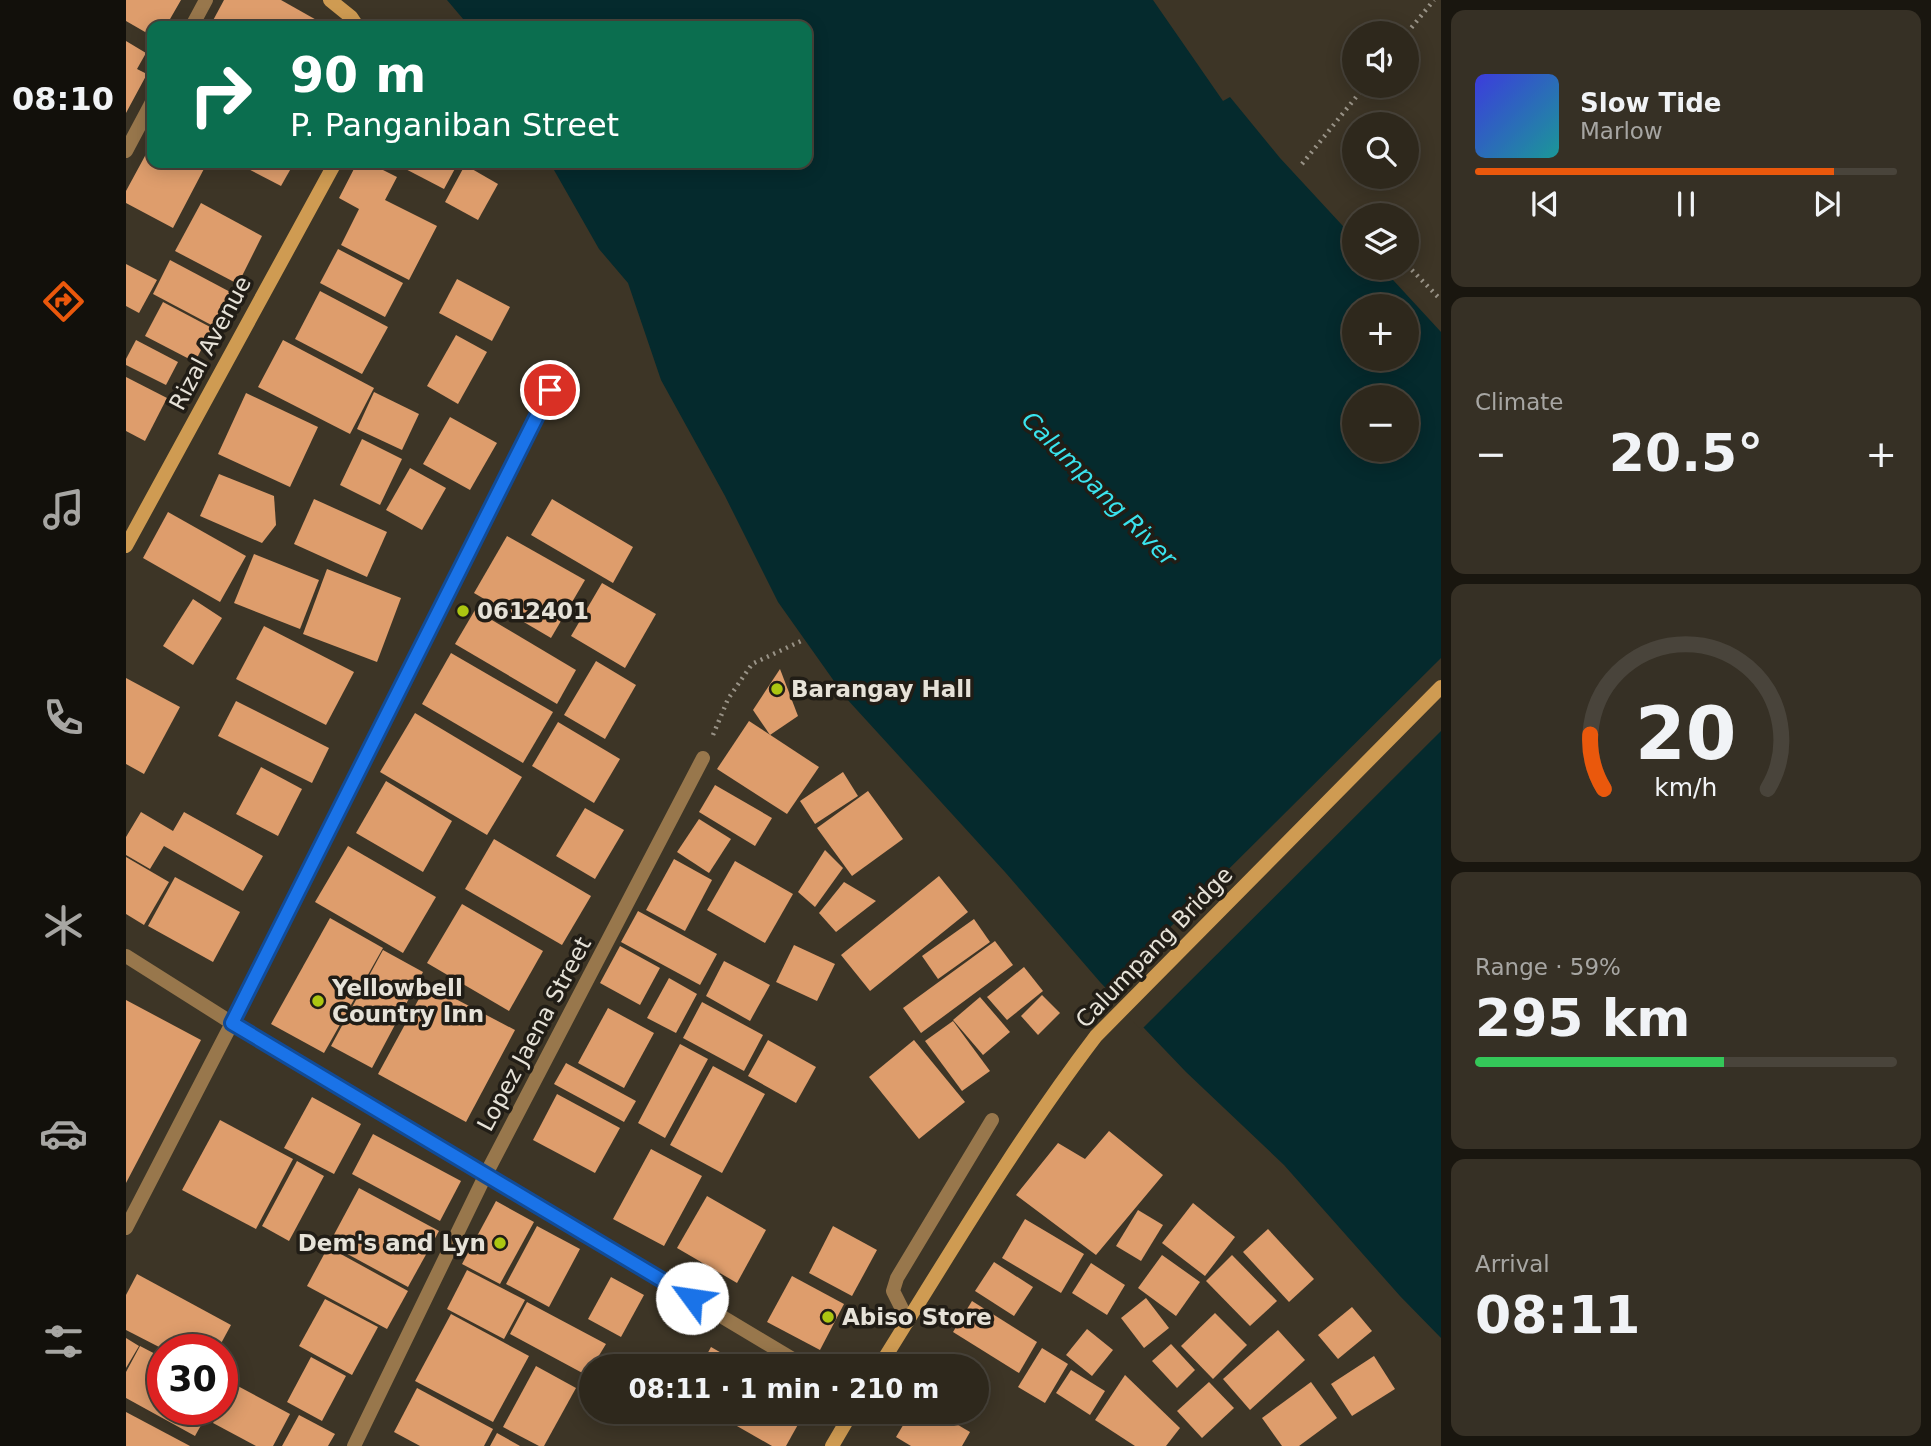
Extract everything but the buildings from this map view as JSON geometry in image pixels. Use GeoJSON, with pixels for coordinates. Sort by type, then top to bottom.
{"type":"FeatureCollection","features":[{"type":"Feature","properties":{"kind":"main road"},"geometry":{"type":"LineString","coordinates":[[330,0],[353,21]]}},
{"type":"Feature","properties":{"kind":"main road","name":"Rizal Avenue"},"geometry":{"type":"LineString","coordinates":[[126,546],[332,168]]}},
{"type":"Feature","properties":{"kind":"main road","name":"Calumpang Bridge"},"geometry":{"type":"LineString","coordinates":[[887,1354],[1021,1140],[1096,1036],[1441,687]]}},
{"type":"Feature","properties":{"kind":"main road"},"geometry":{"type":"LineString","coordinates":[[832,1446],[845,1424]]}},
{"type":"Feature","properties":{"kind":"street"},"geometry":{"type":"LineString","coordinates":[[195,21],[206,0]]}},
{"type":"Feature","properties":{"kind":"street"},"geometry":{"type":"LineString","coordinates":[[126,151],[147,111]]}},
{"type":"Feature","properties":{"kind":"street"},"geometry":{"type":"LineString","coordinates":[[126,1227],[232,1023],[550,390]]}},
{"type":"Feature","properties":{"kind":"street","name":"Lopez Jaena Street"},"geometry":{"type":"LineString","coordinates":[[354,1446],[486,1174],[703,758]]}},
{"type":"Feature","properties":{"kind":"street"},"geometry":{"type":"LineString","coordinates":[[126,956],[232,1023],[784,1354]]}},
{"type":"Feature","properties":{"kind":"street"},"geometry":{"type":"LineString","coordinates":[[908,1321],[893,1291],[897,1278],[992,1119]]}},
{"type":"Feature","properties":{"kind":"path"},"geometry":{"type":"LineString","coordinates":[[1417,21],[1434,0]]}},
{"type":"Feature","properties":{"kind":"path"},"geometry":{"type":"LineString","coordinates":[[1302,164],[1355,98]]}},
{"type":"Feature","properties":{"kind":"path"},"geometry":{"type":"LineString","coordinates":[[1419,277],[1441,300]]}},
{"type":"Feature","properties":{"kind":"path"},"geometry":{"type":"LineString","coordinates":[[703,758],[728,699],[752,664],[801,641]]}},
{"type":"Feature","properties":{"kind":"water","name":"Calumpang River"},"geometry":{"type":"Polygon","coordinates":[[[447,0],[1153,0],[1223,101],[1230,97],[1280,158],[1342,225],[1342,280],[1393,280],[1406,294],[1342,294],[1342,371],[1419,371],[1419,308],[1441,332],[1441,1338],[1400,1296],[1284,1165],[1186,1072],[1100,982],[1005,872],[846,698],[778,602],[725,496],[661,380],[628,283],[599,249],[553,168],[812,168],[812,21],[465,21],[447,0]]]}},
{"type":"Feature","properties":{"kind":"pier"},"geometry":{"type":"Polygon","coordinates":[[[1441,658],[1441,731],[1141,1030],[1105,992],[1441,658]]]}},
{"type":"Feature","properties":{"kind":"place","name":"0612401"},"geometry":{"type":"Point","coordinates":[463,611]}},
{"type":"Feature","properties":{"kind":"place","name":"Barangay Hall"},"geometry":{"type":"Point","coordinates":[777,689]}},
{"type":"Feature","properties":{"kind":"place","name":"Yellowbell Country Inn"},"geometry":{"type":"Point","coordinates":[318,1001]}},
{"type":"Feature","properties":{"kind":"place","name":"Dem's and Lyn"},"geometry":{"type":"Point","coordinates":[500,1243]}},
{"type":"Feature","properties":{"kind":"place","name":"Abiso Store"},"geometry":{"type":"Point","coordinates":[828,1317]}},
{"type":"Feature","properties":{"kind":"route"},"geometry":{"type":"LineString","coordinates":[[550,390],[232,1023],[692,1298]]}}]}
